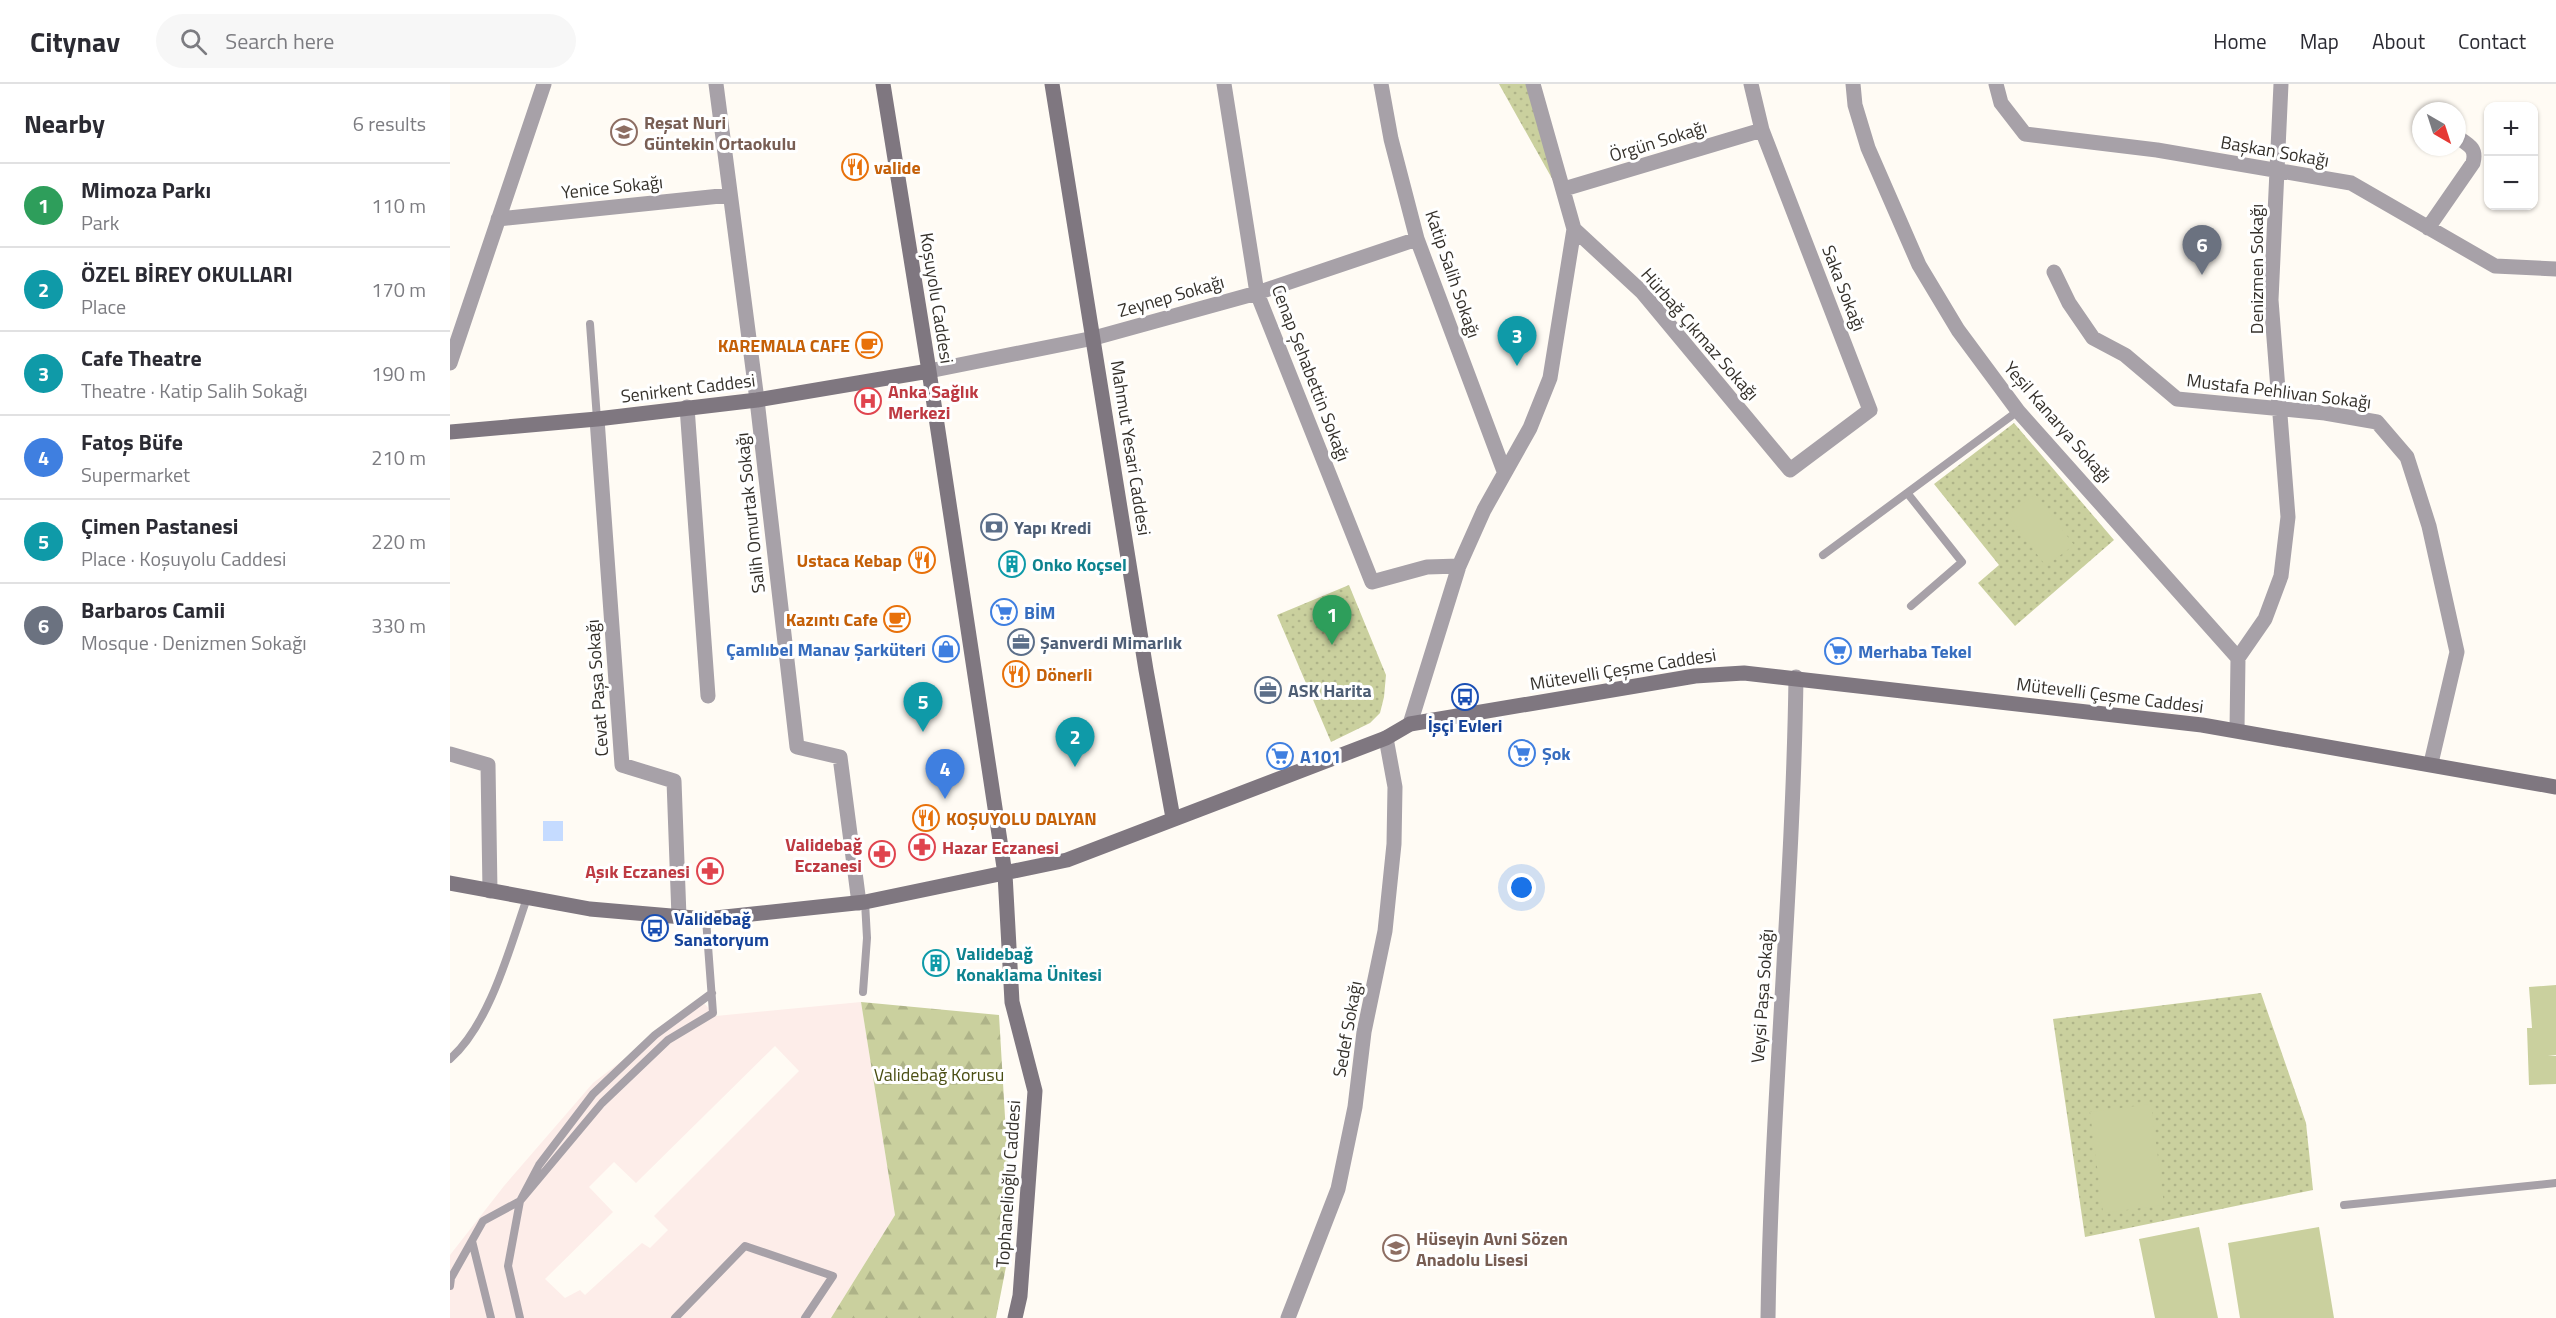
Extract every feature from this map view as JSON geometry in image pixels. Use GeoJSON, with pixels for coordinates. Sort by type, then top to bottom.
{"type":"FeatureCollection","features":[{"type":"Feature","properties":{"kind":"street"},"geometry":{"type":"LineString","coordinates":[[450,363],[544,84]]}},
{"type":"Feature","properties":{"kind":"street","name":"Salih Omurtak Sokağı"},"geometry":{"type":"LineString","coordinates":[[716,84],[757,400],[797,747],[840,756],[862,903]]}},
{"type":"Feature","properties":{"kind":"street"},"geometry":{"type":"LineString","coordinates":[[883,84],[889,84]]}},
{"type":"Feature","properties":{"kind":"street","name":"Koşuyolu Caddesi"},"geometry":{"type":"LineString","coordinates":[[883,84],[1005,874]]}},
{"type":"Feature","properties":{"kind":"street","name":"Mahmut Yesari Caddesi"},"geometry":{"type":"LineString","coordinates":[[1052,84],[1146,670],[1173,818]]}},
{"type":"Feature","properties":{"kind":"street","name":"Cenap Şehabettin Sokağı"},"geometry":{"type":"LineString","coordinates":[[1224,84],[1257,293],[1372,582],[1428,567],[1459,566]]}},
{"type":"Feature","properties":{"kind":"street","name":"Katip Salih Sokağı"},"geometry":{"type":"LineString","coordinates":[[1381,84],[1391,139],[1417,238],[1504,471]]}},
{"type":"Feature","properties":{"kind":"street"},"geometry":{"type":"LineString","coordinates":[[1410,724],[1459,566],[1504,471],[1530,428],[1550,378],[1574,229],[1533,84]]}},
{"type":"Feature","properties":{"kind":"street","name":"Saka Sokağı"},"geometry":{"type":"LineString","coordinates":[[1751,84],[1762,129],[1870,410],[1790,470]]}},
{"type":"Feature","properties":{"kind":"street","name":"Yeşil Kanarya Sokağı"},"geometry":{"type":"LineString","coordinates":[[1853,84],[1855,105],[1868,148],[1919,265],[1958,330],[2018,411],[2238,658]]}},
{"type":"Feature","properties":{"kind":"street","name":"Başkan Sokağı"},"geometry":{"type":"LineString","coordinates":[[1996,84],[2001,103],[2025,134],[2157,150],[2351,183],[2495,266],[2556,269]]}},
{"type":"Feature","properties":{"kind":"street","name":"Denizmen Sokağı"},"geometry":{"type":"LineString","coordinates":[[2238,658],[2265,619],[2281,576],[2288,517],[2282,411],[2271,300],[2281,84]]}},
{"type":"Feature","properties":{"kind":"street","name":"Örgün Sokağı"},"geometry":{"type":"LineString","coordinates":[[1564,189],[1762,129]]}},
{"type":"Feature","properties":{"kind":"street"},"geometry":{"type":"LineString","coordinates":[[2428,228],[2473,163],[2475,154],[2473,148],[2466,143]]}},
{"type":"Feature","properties":{"kind":"street","name":"Yenice Sokağı"},"geometry":{"type":"LineString","coordinates":[[498,219],[730,195]]}},
{"type":"Feature","properties":{"kind":"street","name":"Hürbağ Çıkmaz Sokağı"},"geometry":{"type":"LineString","coordinates":[[1574,229],[1642,292],[1790,470]]}},
{"type":"Feature","properties":{"kind":"street","name":"Zeynep Sokağı"},"geometry":{"type":"LineString","coordinates":[[929,371],[1094,338],[1257,293],[1417,238]]}},
{"type":"Feature","properties":{"kind":"street","name":"Mustafa Pehlivan Sokağı"},"geometry":{"type":"LineString","coordinates":[[2054,272],[2069,303],[2093,338],[2125,355],[2177,399],[2237,403],[2282,411],[2325,413],[2377,422],[2407,457],[2429,526],[2457,652],[2431,763]]}},
{"type":"Feature","properties":{"kind":"street","name":"Senirkent Caddesi"},"geometry":{"type":"LineString","coordinates":[[450,432],[597,419],[757,400],[929,371]]}},
{"type":"Feature","properties":{"kind":"street"},"geometry":{"type":"LineString","coordinates":[[687,407],[708,696]]}},
{"type":"Feature","properties":{"kind":"street","name":"Cevat Paşa Sokağı"},"geometry":{"type":"LineString","coordinates":[[597,419],[622,765],[674,781],[679,917]]}},
{"type":"Feature","properties":{"kind":"street"},"geometry":{"type":"LineString","coordinates":[[2237,730],[2238,658]]}},
{"type":"Feature","properties":{"kind":"street","name":"Mütevelli Çeşme Caddesi"},"geometry":{"type":"LineString","coordinates":[[450,883],[590,909],[706,920],[862,903],[1067,860],[1386,738],[1410,724],[1695,676],[1744,673],[1796,677],[2237,730],[2556,787]]}},
{"type":"Feature","properties":{"kind":"street","name":"Veysi Paşa Sokağı"},"geometry":{"type":"LineString","coordinates":[[1767,1318],[1775,1094],[1794,798],[1796,677]]}},
{"type":"Feature","properties":{"kind":"street","name":"Sedef Sokağı"},"geometry":{"type":"LineString","coordinates":[[1288,1318],[1338,1189],[1354,1107],[1364,1032],[1385,931],[1394,844],[1395,787],[1386,738]]}},
{"type":"Feature","properties":{"kind":"street"},"geometry":{"type":"LineString","coordinates":[[450,754],[488,765],[490,891]]}},
{"type":"Feature","properties":{"kind":"street","name":"Tophanelioğlu Caddesi"},"geometry":{"type":"LineString","coordinates":[[1005,874],[1012,1002],[1035,1091],[1020,1296],[1015,1318]]}},
{"type":"Feature","properties":{"kind":"lane"},"geometry":{"type":"LineString","coordinates":[[590,324],[597,419]]}},
{"type":"Feature","properties":{"kind":"lane"},"geometry":{"type":"LineString","coordinates":[[1823,555],[2018,411]]}},
{"type":"Feature","properties":{"kind":"lane"},"geometry":{"type":"LineString","coordinates":[[1908,494],[1962,562],[1911,606]]}},
{"type":"Feature","properties":{"kind":"lane"},"geometry":{"type":"LineString","coordinates":[[450,1059],[479,1020],[503,966],[527,898]]}},
{"type":"Feature","properties":{"kind":"lane"},"geometry":{"type":"LineString","coordinates":[[862,903],[867,938],[863,992]]}},
{"type":"Feature","properties":{"kind":"lane"},"geometry":{"type":"LineString","coordinates":[[450,1286],[451,1278],[483,1221],[520,1201],[602,1103],[668,1040],[713,1013],[706,920]]}},
{"type":"Feature","properties":{"kind":"lane"},"geometry":{"type":"LineString","coordinates":[[520,1318],[508,1266],[520,1201],[539,1165],[593,1094],[655,1035],[712,993]]}},
{"type":"Feature","properties":{"kind":"lane"},"geometry":{"type":"LineString","coordinates":[[2344,1205],[2556,1183]]}},
{"type":"Feature","properties":{"kind":"lane"},"geometry":{"type":"LineString","coordinates":[[472,1241],[491,1318]]}},
{"type":"Feature","properties":{"kind":"lane"},"geometry":{"type":"LineString","coordinates":[[675,1318],[745,1246],[833,1276],[805,1318]]}},
{"type":"Feature","properties":{"kind":"shaded area"},"geometry":{"type":"Polygon","coordinates":[[[701,1000],[716,1016],[861,1002],[895,1215],[831,1318],[450,1318],[450,1255],[504,1186],[593,1083],[701,1000]],[[775,1046],[636,1183],[614,1162],[589,1187],[613,1212],[545,1279],[565,1298],[580,1290],[585,1295],[642,1243],[650,1248],[668,1230],[654,1216],[799,1071],[775,1046]]]}},
{"type":"Feature","properties":{"kind":"green space"},"geometry":{"type":"Polygon","coordinates":[[[1499,84],[1526,84],[1559,191],[1499,84]]]}},
{"type":"Feature","properties":{"kind":"green space"},"geometry":{"type":"Polygon","coordinates":[[[2014,423],[2114,540],[2015,626],[1978,583],[1999,565],[1934,484],[2014,423]]]}},
{"type":"Feature","properties":{"kind":"green space"},"geometry":{"type":"Polygon","coordinates":[[[2035,494],[2074,545],[2046,566],[2007,515],[2035,494]]]}},
{"type":"Feature","properties":{"kind":"green space"},"geometry":{"type":"Polygon","coordinates":[[[1349,585],[1386,675],[1384,697],[1380,713],[1370,723],[1331,742],[1277,615],[1349,585]]]}},
{"type":"Feature","properties":{"kind":"green space"},"geometry":{"type":"Polygon","coordinates":[[[2556,985],[2556,1055],[2548,1056],[2556,1056],[2556,1084],[2529,1085],[2527,1028],[2532,1028],[2529,987],[2556,985]]]}},
{"type":"Feature","properties":{"kind":"green space"},"geometry":{"type":"Polygon","coordinates":[[[2261,993],[2306,1123],[2313,1190],[2085,1237],[2053,1019],[2261,993]]]}},
{"type":"Feature","properties":{"kind":"green space","name":"Validebağ Korusu"},"geometry":{"type":"Polygon","coordinates":[[[861,1002],[999,1015],[1012,1236],[996,1318],[831,1318],[895,1215],[861,1002]]]}},
{"type":"Feature","properties":{"kind":"green space"},"geometry":{"type":"Polygon","coordinates":[[[2151,1104],[2164,1205],[2103,1213],[2090,1112],[2151,1104]]]}},
{"type":"Feature","properties":{"kind":"green space"},"geometry":{"type":"Polygon","coordinates":[[[2199,1227],[2218,1318],[2155,1318],[2139,1239],[2199,1227]]]}},
{"type":"Feature","properties":{"kind":"green space"},"geometry":{"type":"Polygon","coordinates":[[[2319,1227],[2334,1318],[2240,1318],[2228,1243],[2319,1227]]]}},
{"type":"Feature","properties":{"kind":"water"},"geometry":{"type":"Polygon","coordinates":[[[543,821],[563,821],[563,841],[543,841],[543,821]]]}},
{"type":"Feature","properties":{"kind":"place","name":"Reşat Nuri Güntekin Ortaokulu"},"geometry":{"type":"Point","coordinates":[624,132]}},
{"type":"Feature","properties":{"kind":"place","name":"valide"},"geometry":{"type":"Point","coordinates":[855,167]}},
{"type":"Feature","properties":{"kind":"place","name":"Barbaros Camii"},"geometry":{"type":"Point","coordinates":[2202,275]}},
{"type":"Feature","properties":{"kind":"place","name":"KAREMALA CAFE"},"geometry":{"type":"Point","coordinates":[869,345]}},
{"type":"Feature","properties":{"kind":"place","name":"Cafe Theatre"},"geometry":{"type":"Point","coordinates":[1517,366]}},
{"type":"Feature","properties":{"kind":"place","name":"Anka Sağlık Merkezi"},"geometry":{"type":"Point","coordinates":[868,401]}},
{"type":"Feature","properties":{"kind":"place","name":"Yapı Kredi"},"geometry":{"type":"Point","coordinates":[994,527]}},
{"type":"Feature","properties":{"kind":"place","name":"Ustaca Kebap"},"geometry":{"type":"Point","coordinates":[922,560]}},
{"type":"Feature","properties":{"kind":"place","name":"Onko Koçsel"},"geometry":{"type":"Point","coordinates":[1012,564]}},
{"type":"Feature","properties":{"kind":"place","name":"BİM"},"geometry":{"type":"Point","coordinates":[1004,612]}},
{"type":"Feature","properties":{"kind":"place","name":"Kazıntı Cafe"},"geometry":{"type":"Point","coordinates":[897,619]}},
{"type":"Feature","properties":{"kind":"place","name":"Şanverdi Mimarlık"},"geometry":{"type":"Point","coordinates":[1021,642]}},
{"type":"Feature","properties":{"kind":"place","name":"Mimoza Parkı"},"geometry":{"type":"Point","coordinates":[1332,645]}},
{"type":"Feature","properties":{"kind":"place","name":"Çamlıbel Manav Şarküteri"},"geometry":{"type":"Point","coordinates":[946,649]}},
{"type":"Feature","properties":{"kind":"place","name":"Merhaba Tekel"},"geometry":{"type":"Point","coordinates":[1838,651]}},
{"type":"Feature","properties":{"kind":"place","name":"Dönerli"},"geometry":{"type":"Point","coordinates":[1016,674]}},
{"type":"Feature","properties":{"kind":"place","name":"ASK Harita"},"geometry":{"type":"Point","coordinates":[1268,690]}},
{"type":"Feature","properties":{"kind":"place","name":"İşçi Evleri"},"geometry":{"type":"Point","coordinates":[1465,697]}},
{"type":"Feature","properties":{"kind":"place","name":"Çimen Pastanesi"},"geometry":{"type":"Point","coordinates":[923,732]}},
{"type":"Feature","properties":{"kind":"place","name":"Şok"},"geometry":{"type":"Point","coordinates":[1522,753]}},
{"type":"Feature","properties":{"kind":"place","name":"A101"},"geometry":{"type":"Point","coordinates":[1280,756]}},
{"type":"Feature","properties":{"kind":"place","name":"ÖZEL BİREY OKULLARI"},"geometry":{"type":"Point","coordinates":[1075,767]}},
{"type":"Feature","properties":{"kind":"place","name":"Fatoş Büfe"},"geometry":{"type":"Point","coordinates":[945,799]}},
{"type":"Feature","properties":{"kind":"place","name":"KOŞUYOLU DALYAN"},"geometry":{"type":"Point","coordinates":[926,818]}},
{"type":"Feature","properties":{"kind":"place","name":"Hazar Eczanesi"},"geometry":{"type":"Point","coordinates":[922,847]}},
{"type":"Feature","properties":{"kind":"place","name":"Validebağ Eczanesi"},"geometry":{"type":"Point","coordinates":[882,854]}},
{"type":"Feature","properties":{"kind":"place","name":"Aşık Eczanesi"},"geometry":{"type":"Point","coordinates":[710,871]}},
{"type":"Feature","properties":{"kind":"place","name":"Validebağ Sanatoryum"},"geometry":{"type":"Point","coordinates":[655,928]}},
{"type":"Feature","properties":{"kind":"place","name":"Validebağ Konaklama Ünitesi"},"geometry":{"type":"Point","coordinates":[936,963]}},
{"type":"Feature","properties":{"kind":"place","name":"Hüseyin Avni Sözen Anadolu Lisesi"},"geometry":{"type":"Point","coordinates":[1396,1248]}}]}
